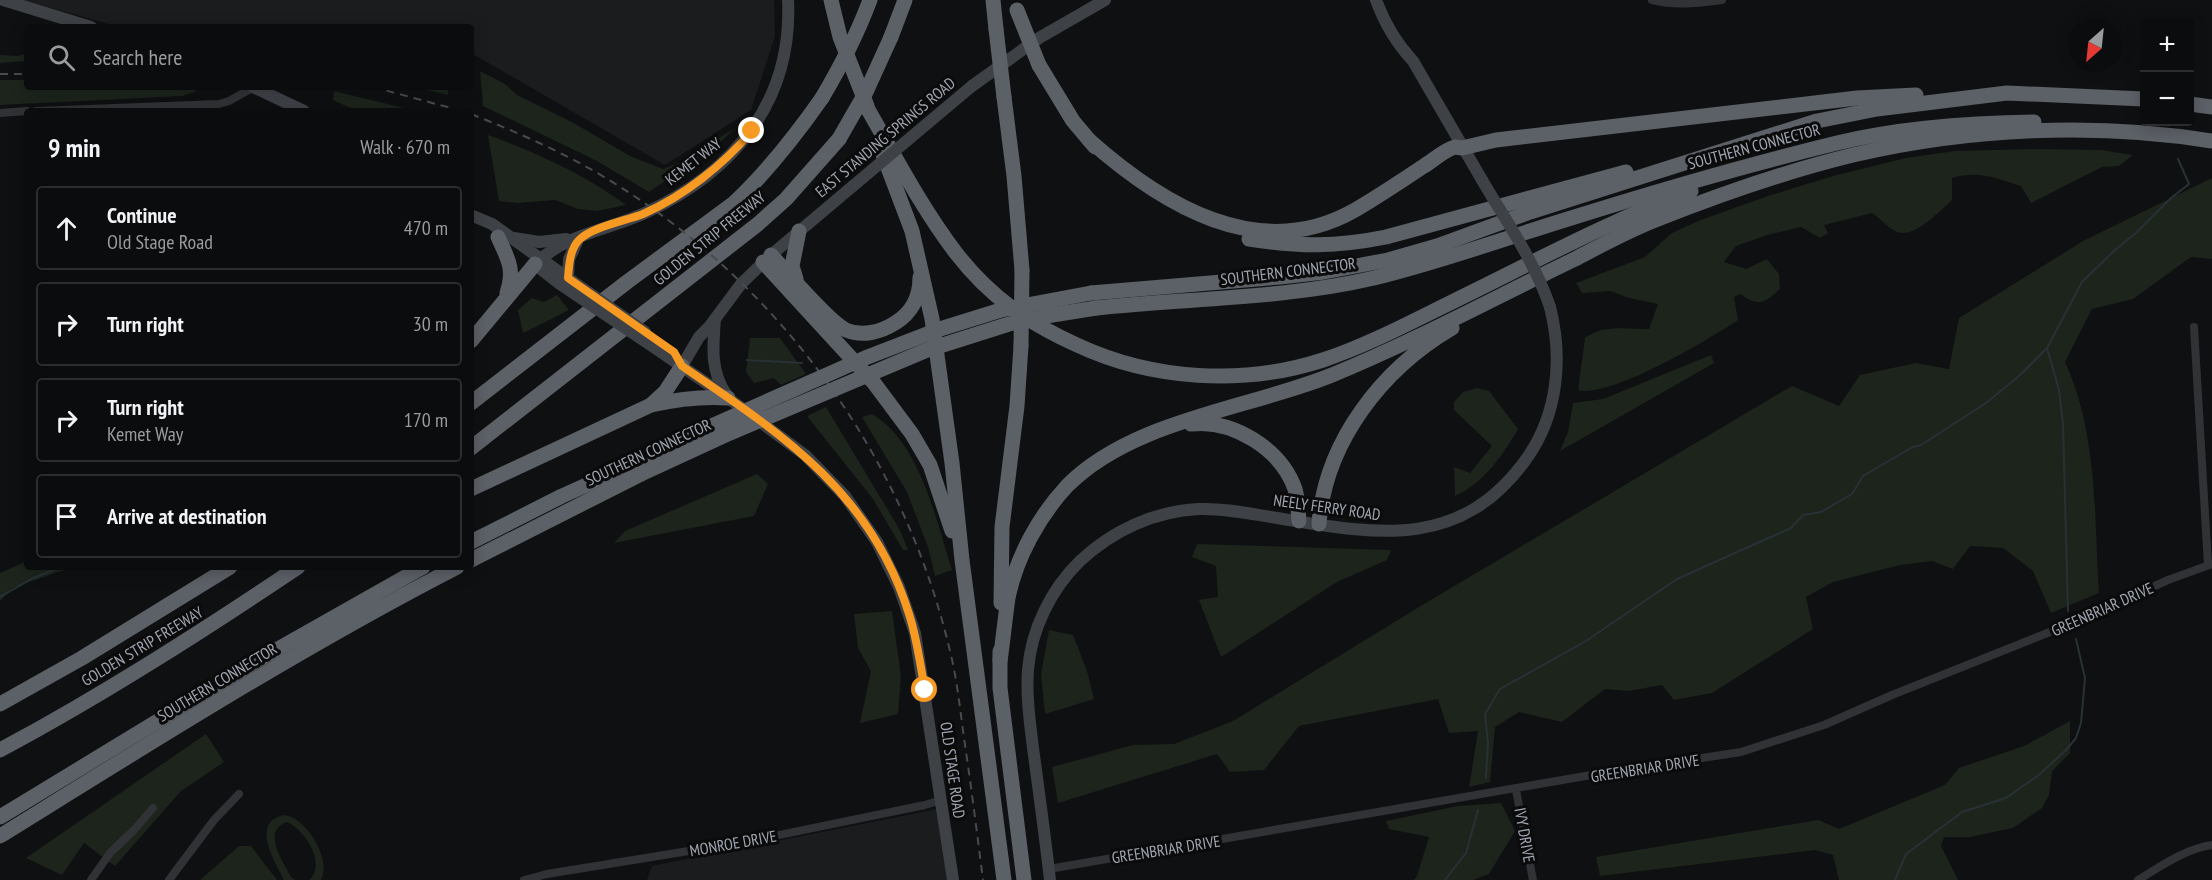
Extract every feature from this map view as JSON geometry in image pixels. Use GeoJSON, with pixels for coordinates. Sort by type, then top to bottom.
{"type":"FeatureCollection","features":[{"type":"Feature","properties":{"kind":"highway"},"geometry":{"type":"LineString","coordinates":[[831,0],[840,37],[907,215],[920,259],[932,320],[1004,880]]}},
{"type":"Feature","properties":{"kind":"highway","name":"GOLDEN STRIP FREEWAY"},"geometry":{"type":"LineString","coordinates":[[474,401],[750,189],[822,98],[841,68],[870,0]]}},
{"type":"Feature","properties":{"kind":"highway","name":"GOLDEN STRIP FREEWAY"},"geometry":{"type":"LineString","coordinates":[[474,446],[758,224],[786,199],[838,139],[866,92],[891,37],[904,0]]}},
{"type":"Feature","properties":{"kind":"highway"},"geometry":{"type":"LineString","coordinates":[[993,0],[1014,176],[1022,270],[1017,406],[1002,526],[1000,688],[1024,880]]}},
{"type":"Feature","properties":{"kind":"highway"},"geometry":{"type":"LineString","coordinates":[[1016,5],[1039,65],[1073,121],[1112,167],[1155,202],[1213,229],[1249,239],[1284,245],[1353,244],[1618,174],[1691,161]]}},
{"type":"Feature","properties":{"kind":"highway"},"geometry":{"type":"LineString","coordinates":[[1089,140],[1144,184],[1177,204],[1222,223],[1249,230],[1277,232],[1302,230],[1337,219],[1397,184],[1451,148],[1462,148],[1496,140],[1857,98],[1963,92],[2007,93]]}},
{"type":"Feature","properties":{"kind":"highway","name":"SOUTHERN CONNECTOR"},"geometry":{"type":"LineString","coordinates":[[474,540],[562,496],[730,433],[927,350],[1009,324],[1094,301],[1280,277],[1388,260],[1437,246],[1530,212],[1817,121],[1877,109],[2007,93],[2140,99]]}},
{"type":"Feature","properties":{"kind":"highway"},"geometry":{"type":"LineString","coordinates":[[866,105],[917,196],[956,253],[1015,312],[1057,337],[1110,359],[1144,368],[1201,375],[1270,372],[1322,360],[1386,334],[1639,212],[1696,189],[1821,147]]}},
{"type":"Feature","properties":{"kind":"highway"},"geometry":{"type":"LineString","coordinates":[[2194,105],[2212,107]]}},
{"type":"Feature","properties":{"kind":"highway","name":"SOUTHERN CONNECTOR"},"geometry":{"type":"LineString","coordinates":[[1094,301],[1282,292],[1326,287],[1372,278],[1419,267],[1733,169],[1821,147],[1888,134],[2003,123],[2121,123],[2212,135]]}},
{"type":"Feature","properties":{"kind":"highway"},"geometry":{"type":"LineString","coordinates":[[1000,661],[1009,595],[1022,555],[1042,517],[1067,486],[1097,462],[1129,442],[1332,375],[1633,230],[1795,171],[1852,155],[1921,142],[2058,131],[2129,132],[2212,141]]}},
{"type":"Feature","properties":{"kind":"highway"},"geometry":{"type":"LineString","coordinates":[[1319,524],[1326,484],[1344,441],[1378,388],[1412,356],[1467,320],[1684,210]]}},
{"type":"Feature","properties":{"kind":"highway"},"geometry":{"type":"LineString","coordinates":[[797,282],[792,266],[799,231]]}},
{"type":"Feature","properties":{"kind":"highway"},"geometry":{"type":"LineString","coordinates":[[503,237],[512,278],[504,302]]}},
{"type":"Feature","properties":{"kind":"highway"},"geometry":{"type":"LineString","coordinates":[[767,258],[797,282],[833,320],[847,330],[870,333],[888,327],[909,313],[920,288],[920,259]]}},
{"type":"Feature","properties":{"kind":"highway"},"geometry":{"type":"LineString","coordinates":[[767,258],[874,383],[912,434],[930,465],[962,560]]}},
{"type":"Feature","properties":{"kind":"highway"},"geometry":{"type":"LineString","coordinates":[[474,337],[537,261]]}},
{"type":"Feature","properties":{"kind":"highway"},"geometry":{"type":"LineString","coordinates":[[651,405],[665,392],[682,366]]}},
{"type":"Feature","properties":{"kind":"highway"},"geometry":{"type":"LineString","coordinates":[[474,488],[651,405],[703,396],[728,398]]}},
{"type":"Feature","properties":{"kind":"highway"},"geometry":{"type":"LineString","coordinates":[[1168,428],[1198,423],[1222,426],[1241,433],[1258,444],[1280,464],[1291,479],[1297,496],[1299,521]]}},
{"type":"Feature","properties":{"kind":"highway","name":"SOUTHERN CONNECTOR"},"geometry":{"type":"LineString","coordinates":[[474,558],[637,469]]}},
{"type":"Feature","properties":{"kind":"highway","name":"GOLDEN STRIP FREEWAY"},"geometry":{"type":"LineString","coordinates":[[0,704],[82,658],[225,570]]}},
{"type":"Feature","properties":{"kind":"highway","name":"GOLDEN STRIP FREEWAY"},"geometry":{"type":"LineString","coordinates":[[0,750],[160,658],[294,570]]}},
{"type":"Feature","properties":{"kind":"highway"},"geometry":{"type":"LineString","coordinates":[[271,585],[301,570]]}},
{"type":"Feature","properties":{"kind":"highway","name":"SOUTHERN CONNECTOR"},"geometry":{"type":"LineString","coordinates":[[0,817],[255,662],[418,570]]}},
{"type":"Feature","properties":{"kind":"highway","name":"SOUTHERN CONNECTOR"},"geometry":{"type":"LineString","coordinates":[[0,836],[260,677],[452,570]]}},
{"type":"Feature","properties":{"kind":"street"},"geometry":{"type":"LineString","coordinates":[[3,0],[81,24]]}},
{"type":"Feature","properties":{"kind":"street","name":"KEMET WAY"},"geometry":{"type":"LineString","coordinates":[[537,261],[553,258],[568,249],[579,238],[662,204],[704,176],[741,144],[762,116],[780,77],[788,35],[788,0]]}},
{"type":"Feature","properties":{"kind":"street","name":"EAST STANDING SPRINGS ROAD"},"geometry":{"type":"LineString","coordinates":[[682,366],[700,348],[708,336],[712,322],[734,292],[767,258],[972,86],[1040,38],[1105,0]]}},
{"type":"Feature","properties":{"kind":"street"},"geometry":{"type":"LineString","coordinates":[[1652,0],[1683,4],[1722,0]]}},
{"type":"Feature","properties":{"kind":"street","name":"NEELY FERRY ROAD"},"geometry":{"type":"LineString","coordinates":[[1050,874],[1028,708],[1028,669],[1036,630],[1055,591],[1074,567],[1096,547],[1119,532],[1159,516],[1187,510],[1221,510],[1383,532],[1414,530],[1443,522],[1466,512],[1497,491],[1535,445],[1548,414],[1557,371],[1557,339],[1550,307],[1527,257],[1413,61]]}},
{"type":"Feature","properties":{"kind":"street"},"geometry":{"type":"LineString","coordinates":[[114,108],[219,104],[248,90]]}},
{"type":"Feature","properties":{"kind":"street"},"geometry":{"type":"LineString","coordinates":[[259,90],[298,108]]}},
{"type":"Feature","properties":{"kind":"street"},"geometry":{"type":"LineString","coordinates":[[0,113],[24,111]]}},
{"type":"Feature","properties":{"kind":"street","name":"OLD STAGE ROAD"},"geometry":{"type":"LineString","coordinates":[[474,217],[663,349],[682,366],[787,440],[845,496],[878,542],[899,587],[915,633],[953,880]]}},
{"type":"Feature","properties":{"kind":"street"},"geometry":{"type":"LineString","coordinates":[[503,237],[539,242],[579,238],[570,259],[565,280]]}},
{"type":"Feature","properties":{"kind":"street"},"geometry":{"type":"LineString","coordinates":[[712,322],[713,360],[728,398]]}},
{"type":"Feature","properties":{"kind":"street"},"geometry":{"type":"LineString","coordinates":[[2194,327],[2210,564]]}},
{"type":"Feature","properties":{"kind":"street","name":"GREENBRIAR DRIVE"},"geometry":{"type":"LineString","coordinates":[[1050,874],[1591,776],[1716,757],[1764,745],[1824,725],[2210,564]]}},
{"type":"Feature","properties":{"kind":"street","name":"IVY DRIVE"},"geometry":{"type":"LineString","coordinates":[[1516,790],[1533,880]]}},
{"type":"Feature","properties":{"kind":"street"},"geometry":{"type":"LineString","coordinates":[[169,880],[214,820],[239,794]]}},
{"type":"Feature","properties":{"kind":"street","name":"MONROE DRIVE"},"geometry":{"type":"LineString","coordinates":[[524,880],[547,874],[750,841],[925,806],[941,800]]}},
{"type":"Feature","properties":{"kind":"street"},"geometry":{"type":"LineString","coordinates":[[91,880],[110,853],[153,808]]}},
{"type":"Feature","properties":{"kind":"street"},"geometry":{"type":"LineString","coordinates":[[2138,880],[2184,853],[2212,845]]}},
{"type":"Feature","properties":{"kind":"shaded area"},"geometry":{"type":"Polygon","coordinates":[[[21,0],[774,0],[775,36],[751,110],[665,165],[474,55],[474,24],[110,24],[21,0]]]}},
{"type":"Feature","properties":{"kind":"shaded area"},"geometry":{"type":"Polygon","coordinates":[[[24,54],[24,61],[0,63],[0,55],[24,54]]]}},
{"type":"Feature","properties":{"kind":"shaded area"},"geometry":{"type":"Polygon","coordinates":[[[480,71],[505,84],[517,95],[572,122],[630,156],[663,169],[681,162],[735,128],[712,150],[649,192],[597,161],[483,106],[480,71]]]}},
{"type":"Feature","properties":{"kind":"shaded area"},"geometry":{"type":"Polygon","coordinates":[[[0,80],[24,80],[24,90],[197,91],[182,96],[0,105],[0,80]]]}},
{"type":"Feature","properties":{"kind":"shaded area"},"geometry":{"type":"Polygon","coordinates":[[[427,90],[448,90],[448,95],[427,90]]]}},
{"type":"Feature","properties":{"kind":"shaded area"},"geometry":{"type":"Polygon","coordinates":[[[334,91],[404,108],[350,108],[333,100],[334,91]]]}},
{"type":"Feature","properties":{"kind":"shaded area"},"geometry":{"type":"Polygon","coordinates":[[[488,135],[560,165],[626,205],[597,211],[578,209],[555,200],[518,203],[499,201],[488,135]]]}},
{"type":"Feature","properties":{"kind":"shaded area"},"geometry":{"type":"Polygon","coordinates":[[[2101,150],[2133,155],[2119,166],[2102,167],[2031,203],[2021,186],[2003,180],[1979,175],[1952,178],[1952,200],[1925,223],[1909,232],[1895,231],[1872,213],[1824,225],[1828,233],[1820,238],[1801,227],[1767,235],[1736,246],[1724,262],[1746,269],[1767,259],[1779,274],[1780,289],[1761,302],[1752,301],[1740,294],[1734,297],[1738,320],[1659,366],[1612,386],[1578,390],[1585,338],[1607,329],[1649,329],[1658,304],[1610,291],[1582,293],[1576,283],[1645,257],[1672,233],[1698,221],[1833,176],[1906,158],[1955,151],[2101,150]]]}},
{"type":"Feature","properties":{"kind":"shaded area"},"geometry":{"type":"Polygon","coordinates":[[[2212,178],[2212,259],[2191,257],[2133,299],[2092,309],[2065,362],[2084,417],[2089,446],[2093,475],[2099,593],[2051,613],[2033,571],[2003,548],[1970,546],[1953,569],[1932,561],[1900,565],[1833,582],[1806,597],[1813,629],[1712,693],[1674,700],[1662,685],[1629,691],[1605,689],[1562,722],[1519,712],[1495,727],[1490,782],[1469,787],[1478,731],[1449,733],[1438,699],[1299,726],[1264,770],[1230,772],[1217,754],[1058,803],[1052,767],[1133,745],[1174,744],[1233,721],[1424,604],[1792,386],[1839,406],[1860,375],[1916,363],[1949,369],[1959,318],[2083,241],[2212,178]]]}},
{"type":"Feature","properties":{"kind":"shaded area"},"geometry":{"type":"Polygon","coordinates":[[[557,295],[569,310],[523,333],[518,310],[532,298],[544,302],[557,295]]]}},
{"type":"Feature","properties":{"kind":"shaded area"},"geometry":{"type":"Polygon","coordinates":[[[750,338],[780,338],[806,374],[781,385],[774,378],[754,383],[746,372],[750,338]]]}},
{"type":"Feature","properties":{"kind":"shaded area"},"geometry":{"type":"Polygon","coordinates":[[[1711,355],[1714,363],[1560,451],[1568,432],[1573,403],[1603,399],[1711,355]]]}},
{"type":"Feature","properties":{"kind":"shaded area"},"geometry":{"type":"Polygon","coordinates":[[[1477,388],[1489,391],[1518,429],[1506,449],[1484,476],[1455,496],[1454,467],[1470,473],[1492,446],[1454,410],[1454,402],[1463,392],[1477,388]]]}},
{"type":"Feature","properties":{"kind":"shaded area"},"geometry":{"type":"Polygon","coordinates":[[[826,407],[900,530],[908,550],[903,550],[873,499],[807,416],[826,407]]]}},
{"type":"Feature","properties":{"kind":"shaded area"},"geometry":{"type":"Polygon","coordinates":[[[872,414],[889,427],[914,462],[932,506],[952,570],[935,576],[928,547],[907,492],[862,417],[872,414]]]}},
{"type":"Feature","properties":{"kind":"shaded area"},"geometry":{"type":"Polygon","coordinates":[[[757,474],[768,484],[754,516],[614,543],[625,531],[757,474]]]}},
{"type":"Feature","properties":{"kind":"shaded area"},"geometry":{"type":"Polygon","coordinates":[[[1197,544],[1391,550],[1387,560],[1337,582],[1221,657],[1199,600],[1218,597],[1216,566],[1192,557],[1197,544]]]}},
{"type":"Feature","properties":{"kind":"shaded area"},"geometry":{"type":"Polygon","coordinates":[[[24,562],[24,570],[64,570],[12,588],[0,601],[0,573],[24,562]]]}},
{"type":"Feature","properties":{"kind":"shaded area"},"geometry":{"type":"Polygon","coordinates":[[[892,611],[901,676],[898,714],[860,723],[871,671],[858,648],[854,614],[892,611]]]}},
{"type":"Feature","properties":{"kind":"shaded area"},"geometry":{"type":"Polygon","coordinates":[[[1049,630],[1073,635],[1087,671],[1094,699],[1045,714],[1041,674],[1049,630]]]}},
{"type":"Feature","properties":{"kind":"shaded area"},"geometry":{"type":"Polygon","coordinates":[[[2070,721],[2070,753],[2052,771],[2049,795],[2042,808],[2013,828],[1970,837],[1944,837],[1941,846],[1958,880],[1839,880],[1833,855],[1815,850],[1600,876],[1596,857],[1818,820],[1839,829],[1945,785],[1959,768],[2024,746],[2070,721]]]}},
{"type":"Feature","properties":{"kind":"shaded area"},"geometry":{"type":"Polygon","coordinates":[[[206,734],[224,762],[181,791],[115,866],[84,843],[62,875],[26,858],[206,734]]]}},
{"type":"Feature","properties":{"kind":"shaded area"},"geometry":{"type":"Polygon","coordinates":[[[1501,803],[1515,831],[1489,874],[1473,880],[1414,880],[1429,837],[1389,829],[1386,821],[1458,806],[1501,803]]]}},
{"type":"Feature","properties":{"kind":"shaded area"},"geometry":{"type":"Polygon","coordinates":[[[947,807],[959,880],[647,880],[652,866],[947,807]]]}},
{"type":"Feature","properties":{"kind":"shaded area"},"geometry":{"type":"Polygon","coordinates":[[[285,815],[301,824],[315,841],[323,862],[324,871],[321,880],[309,880],[316,865],[312,848],[301,832],[287,822],[279,826],[275,839],[279,855],[295,880],[284,880],[271,853],[266,833],[268,825],[274,819],[285,815]]]}},
{"type":"Feature","properties":{"kind":"shaded area"},"geometry":{"type":"Polygon","coordinates":[[[239,846],[251,846],[277,880],[200,880],[239,846]]]}},
{"type":"Feature","properties":{"kind":"waterway"},"geometry":{"type":"LineString","coordinates":[[1486,778],[1488,743],[1485,714],[1500,689],[1586,641],[1677,579],[1791,528],[1803,515],[1821,512],[1852,494],[1863,476],[1913,447],[1921,445],[1986,403],[2019,376],[2047,348],[2082,282],[2171,198],[2189,184],[2178,159]]}},
{"type":"Feature","properties":{"kind":"waterway"},"geometry":{"type":"LineString","coordinates":[[2047,348],[2059,390],[2063,424],[2068,611]]}},
{"type":"Feature","properties":{"kind":"waterway"},"geometry":{"type":"LineString","coordinates":[[747,360],[802,363]]}},
{"type":"Feature","properties":{"kind":"waterway"},"geometry":{"type":"LineString","coordinates":[[0,597],[33,578],[53,570]]}},
{"type":"Feature","properties":{"kind":"waterway"},"geometry":{"type":"LineString","coordinates":[[1895,880],[1906,854],[1962,812],[2006,798],[2040,774],[2076,738],[2081,723],[2085,678],[2076,639]]}},
{"type":"Feature","properties":{"kind":"waterway"},"geometry":{"type":"LineString","coordinates":[[1445,880],[1466,853],[1478,810]]}},
{"type":"Feature","properties":{"kind":"railway"},"geometry":{"type":"LineString","coordinates":[[0,74],[24,74]]}},
{"type":"Feature","properties":{"kind":"railway"},"geometry":{"type":"LineString","coordinates":[[384,90],[451,108]]}},
{"type":"Feature","properties":{"kind":"railway"},"geometry":{"type":"LineString","coordinates":[[474,115],[576,161],[609,180],[671,222],[728,270],[780,323],[826,381],[867,444],[901,510],[929,579],[955,672],[983,880]]}},
{"type":"Feature","properties":{"kind":"route"},"geometry":{"type":"LineString","coordinates":[[752,131],[725,159],[680,194],[646,212],[586,233],[577,242],[570,259],[568,278],[674,352],[682,366],[787,440],[845,496],[878,542],[899,587],[915,633],[925,690]]}}]}
